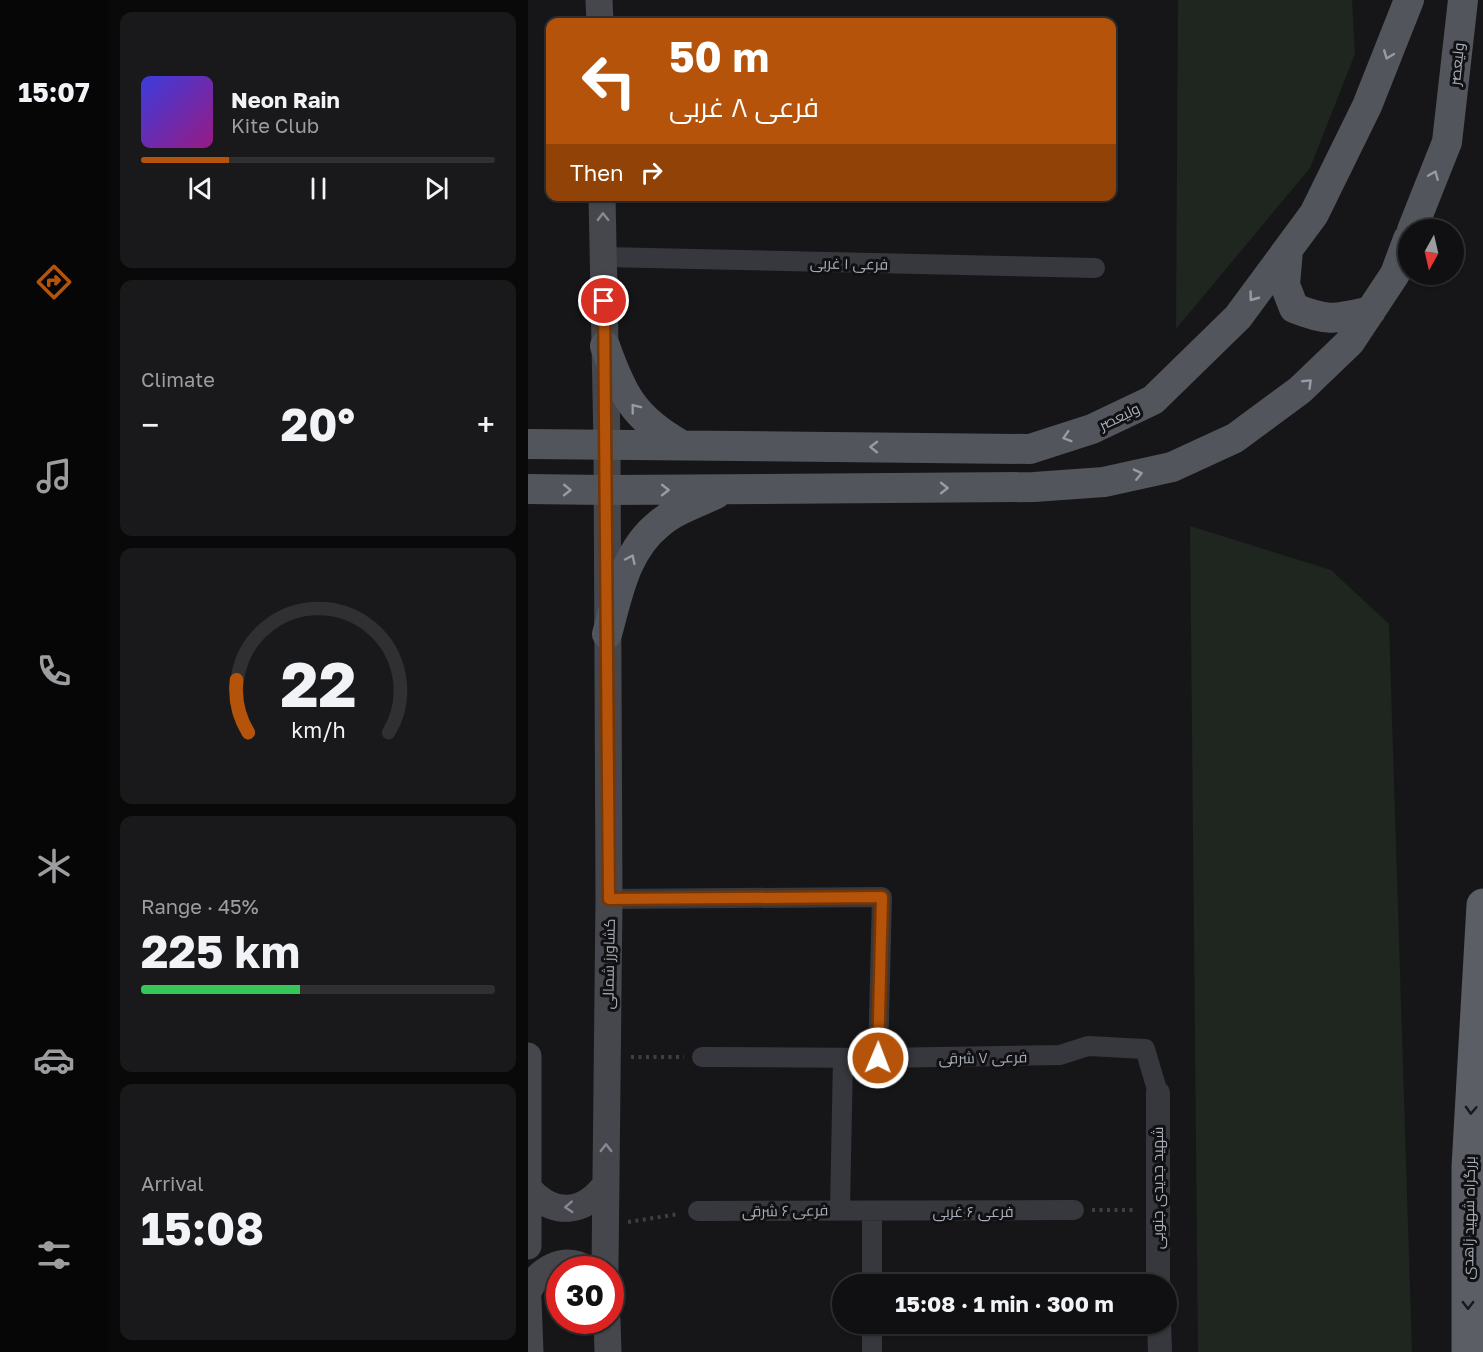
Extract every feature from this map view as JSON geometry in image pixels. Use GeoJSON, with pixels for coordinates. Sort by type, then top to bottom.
{"type":"FeatureCollection","features":[{"type":"Feature","properties":{"kind":"highway","name":"بزرگراه شهید زاهدی"},"geometry":{"type":"LineString","coordinates":[[1467,1352],[1468,1167],[1483,905]]}},
{"type":"Feature","properties":{"kind":"main road"},"geometry":{"type":"LineString","coordinates":[[599,0],[600,18]]}},
{"type":"Feature","properties":{"kind":"main road","name":"ولیعصر"},"geometry":{"type":"LineString","coordinates":[[528,444],[1030,448],[1092,429],[1153,400],[1238,317],[1314,214],[1367,106],[1409,0]]}},
{"type":"Feature","properties":{"kind":"main road","name":"ولیعصر"},"geometry":{"type":"LineString","coordinates":[[1416,219],[1447,142],[1463,0]]}},
{"type":"Feature","properties":{"kind":"main road","name":"کشاورز شمالی"},"geometry":{"type":"LineString","coordinates":[[603,201],[607,444],[609,899],[605,1256]]}},
{"type":"Feature","properties":{"kind":"main road"},"geometry":{"type":"LineString","coordinates":[[1288,250],[1285,285],[1294,308],[1318,317],[1337,319],[1371,311]]}},
{"type":"Feature","properties":{"kind":"main road"},"geometry":{"type":"LineString","coordinates":[[528,489],[1034,487],[1104,482],[1172,467],[1234,438],[1300,390],[1350,342],[1398,266]]}},
{"type":"Feature","properties":{"kind":"main road"},"geometry":{"type":"LineString","coordinates":[[605,346],[615,373],[632,406],[659,432],[680,444]]}},
{"type":"Feature","properties":{"kind":"main road"},"geometry":{"type":"LineString","coordinates":[[607,634],[626,570],[636,547],[658,524],[679,511],[725,490]]}},
{"type":"Feature","properties":{"kind":"main road"},"geometry":{"type":"LineString","coordinates":[[528,1056],[528,1246]]}},
{"type":"Feature","properties":{"kind":"main road"},"geometry":{"type":"LineString","coordinates":[[529,1189],[538,1199],[562,1209],[575,1208],[588,1203],[606,1184]]}},
{"type":"Feature","properties":{"kind":"main road"},"geometry":{"type":"LineString","coordinates":[[528,1292],[538,1276],[546,1271]]}},
{"type":"Feature","properties":{"kind":"main road"},"geometry":{"type":"LineString","coordinates":[[528,1300],[530,1352]]}},
{"type":"Feature","properties":{"kind":"main road"},"geometry":{"type":"LineString","coordinates":[[607,1334],[608,1352]]}},
{"type":"Feature","properties":{"kind":"street","name":"فرعی ۱ غربی"},"geometry":{"type":"LineString","coordinates":[[603,256],[1095,268]]}},
{"type":"Feature","properties":{"kind":"street"},"geometry":{"type":"LineString","coordinates":[[609,899],[882,897],[878,1058]]}},
{"type":"Feature","properties":{"kind":"street","name":"فرعی ۷ شرقی"},"geometry":{"type":"LineString","coordinates":[[702,1057],[878,1058],[1060,1055],[1088,1046],[1145,1049],[1158,1093]]}},
{"type":"Feature","properties":{"kind":"street"},"geometry":{"type":"LineString","coordinates":[[840,1209],[843,1058]]}},
{"type":"Feature","properties":{"kind":"street","name":"شهید جدیدی جنوبی"},"geometry":{"type":"LineString","coordinates":[[1158,1093],[1158,1274]]}},
{"type":"Feature","properties":{"kind":"street","name":"فرعی ۶ شرقی"},"geometry":{"type":"LineString","coordinates":[[698,1211],[840,1209],[872,1211]]}},
{"type":"Feature","properties":{"kind":"street","name":"فرعی ۶ غربی"},"geometry":{"type":"LineString","coordinates":[[872,1211],[1074,1210]]}},
{"type":"Feature","properties":{"kind":"street"},"geometry":{"type":"LineString","coordinates":[[872,1211],[872,1274]]}},
{"type":"Feature","properties":{"kind":"street"},"geometry":{"type":"LineString","coordinates":[[872,1334],[872,1352]]}},
{"type":"Feature","properties":{"kind":"street"},"geometry":{"type":"LineString","coordinates":[[1159,1334],[1160,1352]]}},
{"type":"Feature","properties":{"kind":"path"},"geometry":{"type":"LineString","coordinates":[[606,1057],[702,1057]]}},
{"type":"Feature","properties":{"kind":"path"},"geometry":{"type":"LineString","coordinates":[[1074,1210],[1157,1210]]}},
{"type":"Feature","properties":{"kind":"path"},"geometry":{"type":"LineString","coordinates":[[606,1226],[698,1211]]}},
{"type":"Feature","properties":{"kind":"shaded area"},"geometry":{"type":"Polygon","coordinates":[[[1178,0],[1352,0],[1355,54],[1310,168],[1176,329],[1178,0]]]}},
{"type":"Feature","properties":{"kind":"shaded area"},"geometry":{"type":"Polygon","coordinates":[[[1190,526],[1331,570],[1389,624],[1412,1352],[1198,1352],[1190,526]]]}},
{"type":"Feature","properties":{"kind":"route"},"geometry":{"type":"LineString","coordinates":[[604,301],[609,899],[882,897],[878,1058]]}}]}
